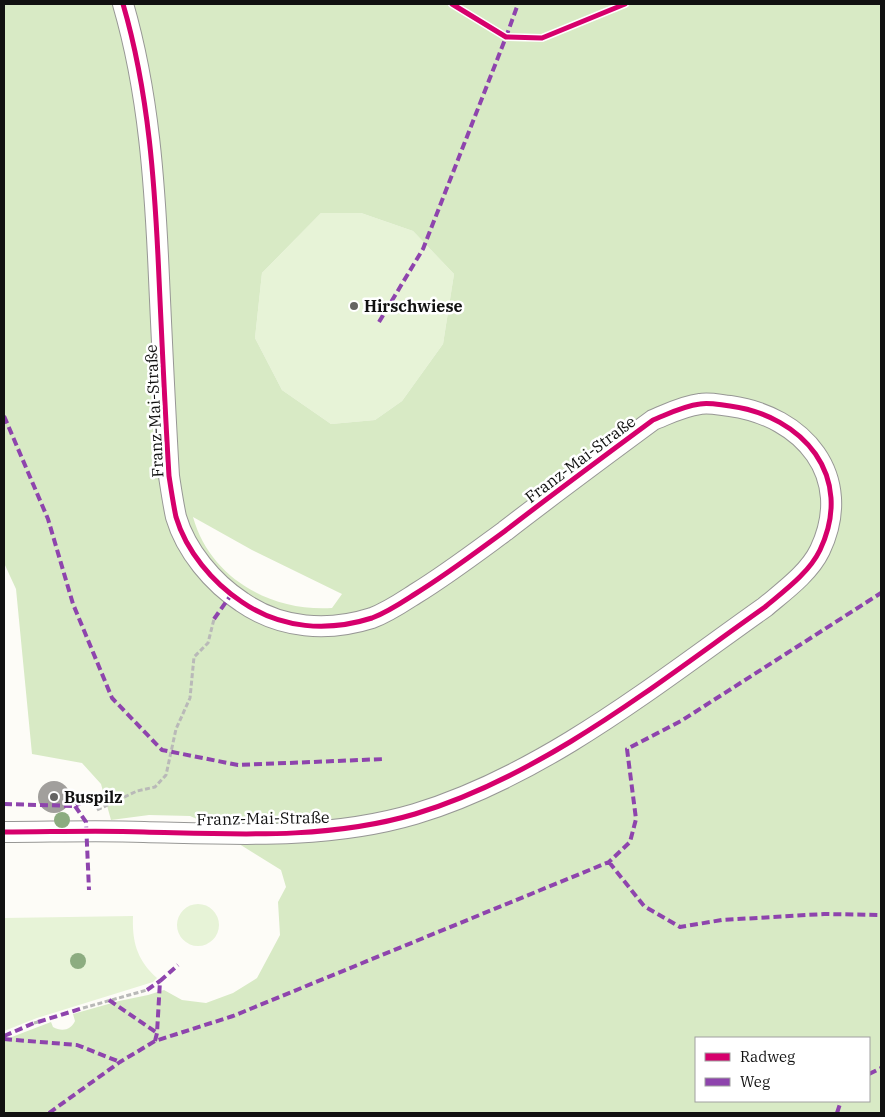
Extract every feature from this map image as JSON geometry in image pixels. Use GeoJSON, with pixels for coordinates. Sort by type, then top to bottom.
{"type":"FeatureCollection","features":[{"type":"Feature","properties":{"kind":"street","name":"Franz-Mai-Straße"},"geometry":{"type":"LineString","coordinates":[[4,832],[302,833],[383,822],[441,805],[496,783],[540,760],[611,716],[764,607],[786,590],[820,552],[830,514],[830,495],[826,473],[816,453],[806,442],[778,422],[762,414],[745,408],[700,404],[680,409],[653,420],[444,576],[392,609],[372,618],[336,626],[314,627],[291,623],[247,606],[232,595],[198,559],[187,542],[176,517],[169,476],[156,206],[148,123],[134,39],[123,4]]}},
{"type":"Feature","properties":{"kind":"path"},"geometry":{"type":"LineString","coordinates":[[97,810],[137,791],[155,788],[166,775],[176,729],[190,698],[194,657],[208,643],[214,619]]}},
{"type":"Feature","properties":{"kind":"path"},"geometry":{"type":"LineString","coordinates":[[83,1008],[147,990]]}},
{"type":"Feature","properties":{"kind":"green space"},"geometry":{"type":"Polygon","coordinates":[[[4,4],[881,4],[881,1113],[4,1113],[4,1040],[51,1022],[53,1027],[66,1029],[75,1021],[73,1014],[164,990],[182,1000],[206,1003],[233,993],[257,978],[280,935],[278,902],[286,887],[281,870],[204,822],[190,816],[149,815],[111,820],[101,784],[82,763],[32,754],[16,589],[4,563],[4,4]],[[321,213],[262,273],[255,338],[282,390],[331,424],[375,420],[402,401],[443,344],[454,274],[413,231],[361,213],[321,213]],[[193,517],[201,539],[213,558],[228,574],[246,587],[266,597],[287,604],[309,608],[332,608],[342,594],[252,550],[193,517]]]}},
{"type":"Feature","properties":{"kind":"green space","name":"Hirschwiese"},"geometry":{"type":"Polygon","coordinates":[[[321,213],[361,213],[413,231],[454,274],[443,344],[402,401],[375,420],[331,424],[282,390],[255,338],[262,273],[321,213]]]}},
{"type":"Feature","properties":{"kind":"green space"},"geometry":{"type":"Polygon","coordinates":[[[202,904],[210,907],[216,913],[219,925],[216,937],[210,943],[194,946],[186,943],[180,937],[177,921],[180,913],[186,907],[202,904]]]}},
{"type":"Feature","properties":{"kind":"green space"},"geometry":{"type":"Polygon","coordinates":[[[133,916],[137,950],[150,971],[157,978],[153,982],[37,1018],[4,1031],[4,918],[133,916]]]}},
{"type":"Feature","properties":{"kind":"building","name":"Buspilz"},"geometry":{"type":"Polygon","coordinates":[[[54,781],[60,782],[65,786],[69,791],[69,803],[65,808],[60,812],[54,813],[48,812],[43,808],[39,803],[38,797],[39,791],[43,786],[48,782],[54,781]]]}},
{"type":"Feature","properties":{"kind":"marked path"},"geometry":{"type":"LineString","coordinates":[[379,322],[423,249],[518,4]]}},
{"type":"Feature","properties":{"kind":"marked path"},"geometry":{"type":"LineString","coordinates":[[4,416],[48,519],[73,604],[112,698],[162,750],[238,765],[385,759]]}},
{"type":"Feature","properties":{"kind":"marked path"},"geometry":{"type":"LineString","coordinates":[[49,1113],[120,1062],[155,1041],[233,1016],[609,862],[630,842],[636,819],[627,749],[681,721],[881,593]]}},
{"type":"Feature","properties":{"kind":"marked path"},"geometry":{"type":"LineString","coordinates":[[214,619],[231,595]]}},
{"type":"Feature","properties":{"kind":"marked path"},"geometry":{"type":"LineString","coordinates":[[4,804],[75,806],[93,797]]}},
{"type":"Feature","properties":{"kind":"marked path"},"geometry":{"type":"LineString","coordinates":[[75,806],[86,822],[89,890]]}},
{"type":"Feature","properties":{"kind":"marked path"},"geometry":{"type":"LineString","coordinates":[[609,862],[644,906],[680,927],[722,920],[824,914],[881,915]]}},
{"type":"Feature","properties":{"kind":"marked path"},"geometry":{"type":"LineString","coordinates":[[155,1041],[160,981],[178,965]]}},
{"type":"Feature","properties":{"kind":"marked path"},"geometry":{"type":"LineString","coordinates":[[147,990],[160,981]]}},
{"type":"Feature","properties":{"kind":"marked path"},"geometry":{"type":"LineString","coordinates":[[109,1000],[157,1033]]}},
{"type":"Feature","properties":{"kind":"marked path"},"geometry":{"type":"LineString","coordinates":[[38,1022],[83,1008]]}},
{"type":"Feature","properties":{"kind":"marked path"},"geometry":{"type":"LineString","coordinates":[[4,1036],[34,1023]]}},
{"type":"Feature","properties":{"kind":"marked path"},"geometry":{"type":"LineString","coordinates":[[4,1039],[77,1045],[120,1062]]}},
{"type":"Feature","properties":{"kind":"marked path"},"geometry":{"type":"LineString","coordinates":[[870,1074],[881,1068]]}},
{"type":"Feature","properties":{"kind":"marked path"},"geometry":{"type":"LineString","coordinates":[[837,1113],[841,1102]]}},
{"type":"Feature","properties":{"kind":"cycle path"},"geometry":{"type":"LineString","coordinates":[[4,832],[109,831],[246,834],[314,832],[382,822],[415,814],[463,797],[509,776],[554,752],[598,725],[765,607],[796,581],[809,566],[820,550],[829,523],[831,498],[826,475],[816,454],[800,436],[780,422],[756,412],[730,406],[703,403],[682,408],[653,420],[449,572],[384,613],[372,618],[339,625],[322,626],[289,623],[257,611],[231,594],[211,576],[186,542],[174,507],[169,476],[153,174],[139,71],[123,4]]}},
{"type":"Feature","properties":{"kind":"cycle path"},"geometry":{"type":"LineString","coordinates":[[452,4],[506,37],[542,38],[625,4]]}},
{"type":"Feature","properties":{"kind":"place","name":"Hirschwiese"},"geometry":{"type":"Point","coordinates":[354,306]}},
{"type":"Feature","properties":{"kind":"place","name":"Buspilz"},"geometry":{"type":"Point","coordinates":[54,797]}}]}
